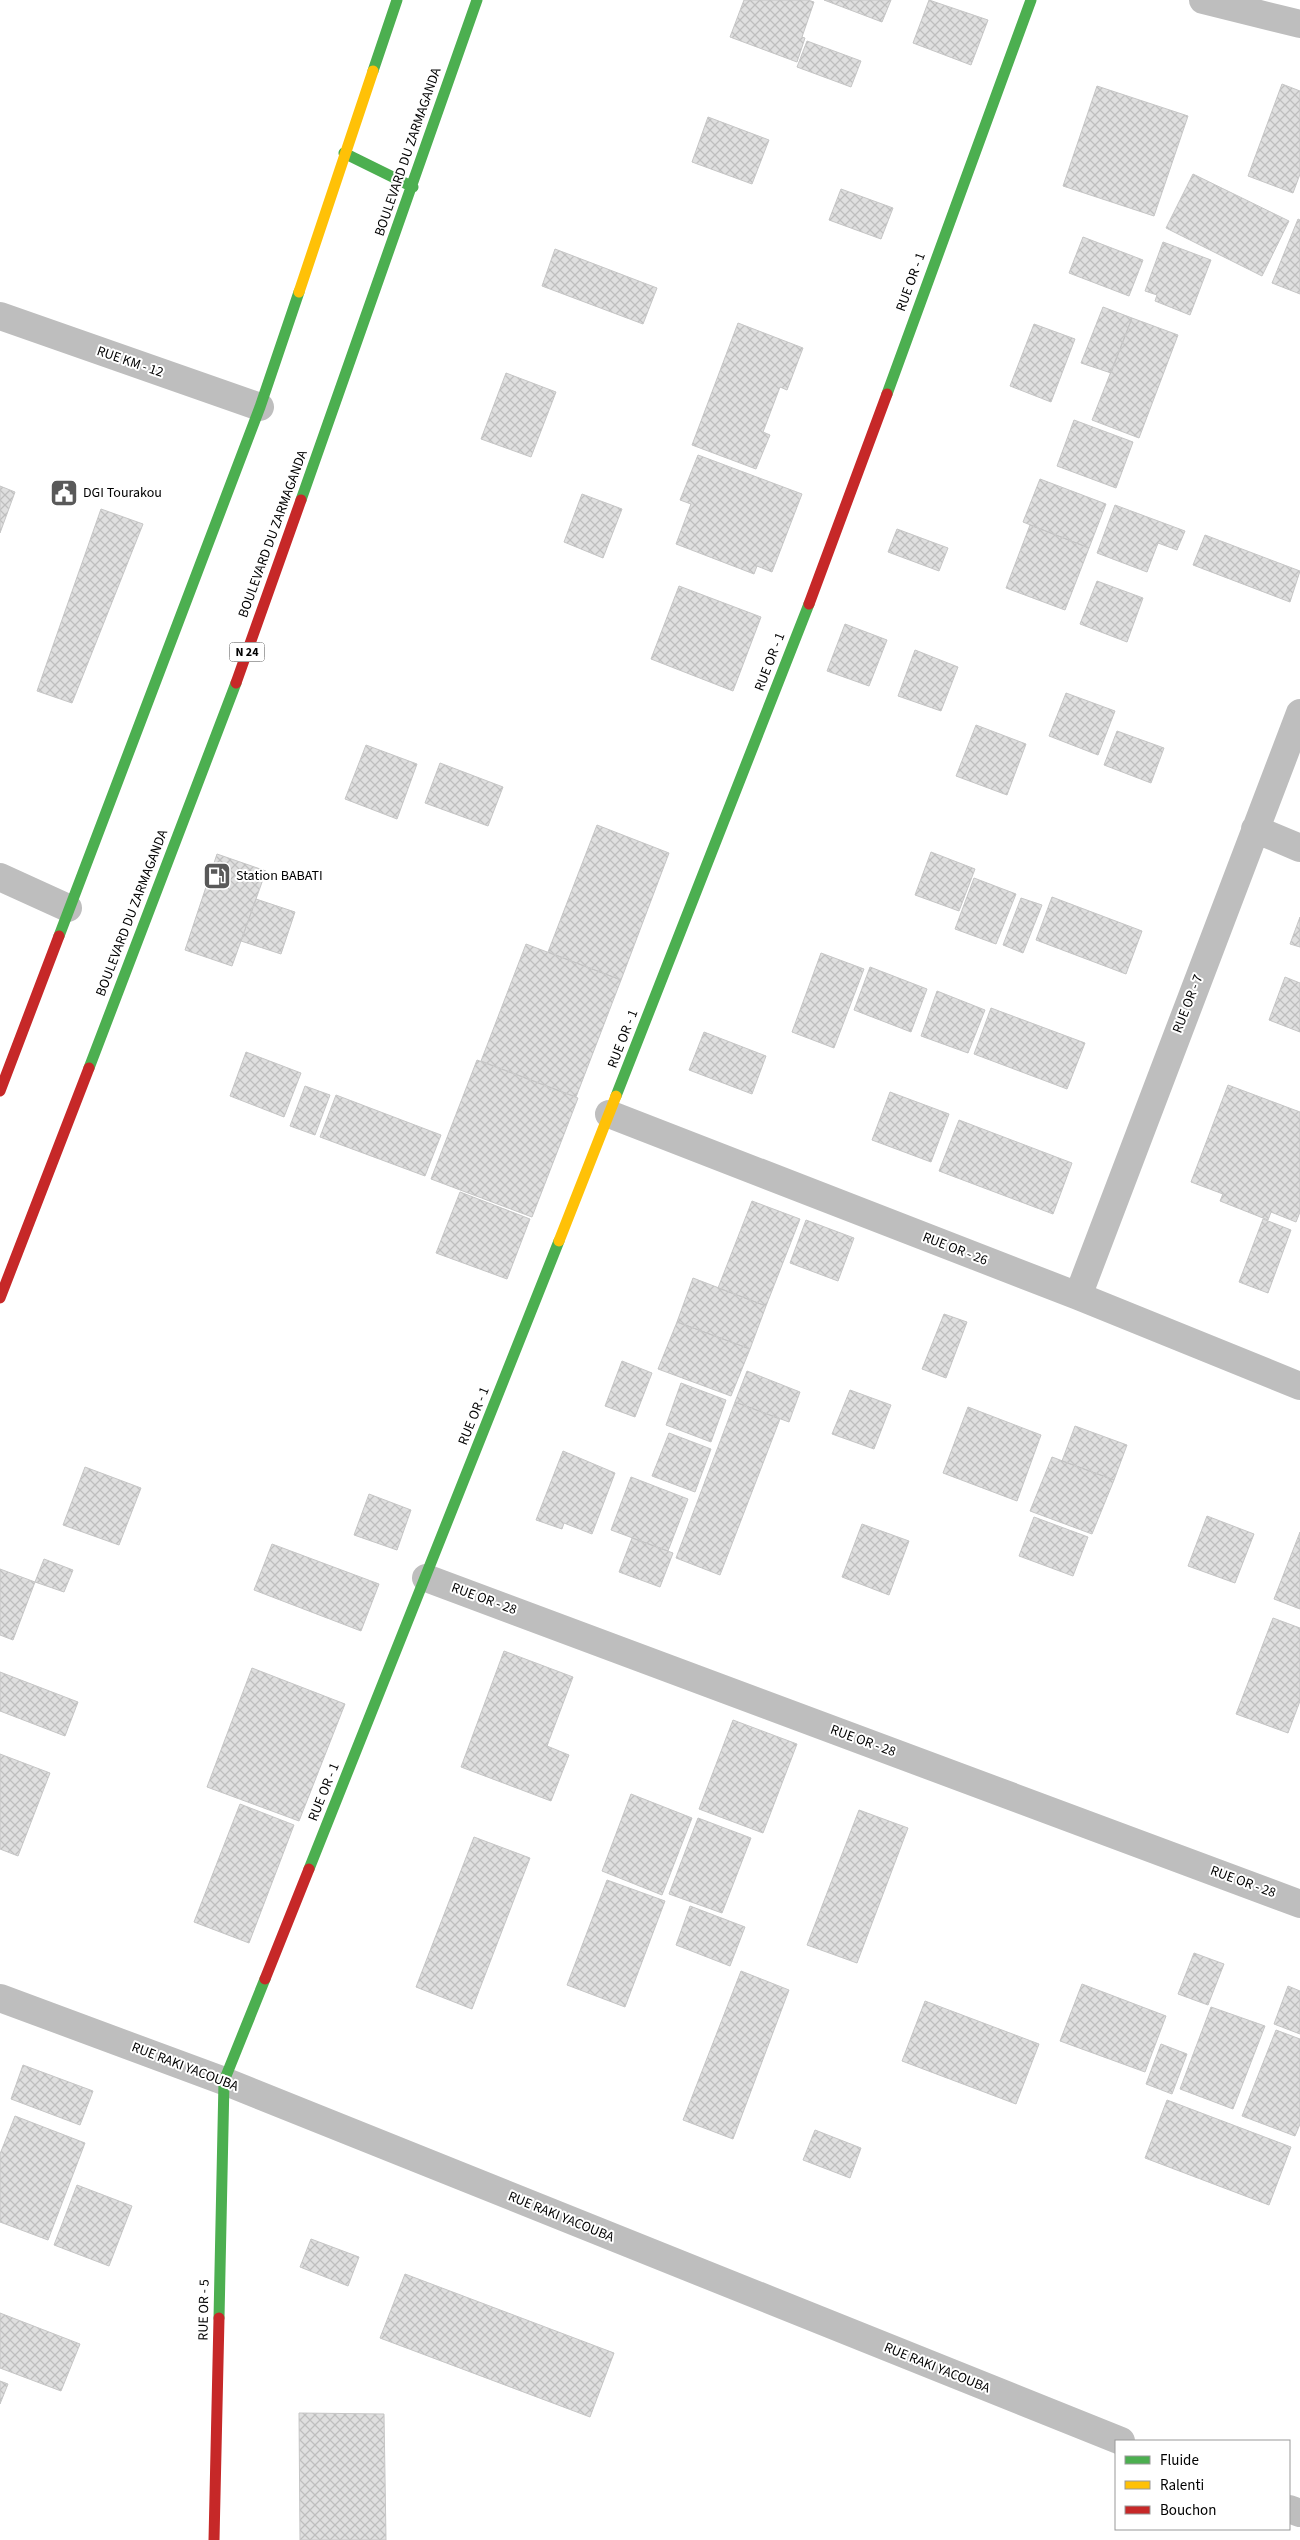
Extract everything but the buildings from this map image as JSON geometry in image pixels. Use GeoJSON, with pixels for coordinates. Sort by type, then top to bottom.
{"type":"FeatureCollection","features":[{"type":"Feature","properties":{"kind":"street"},"geometry":{"type":"LineString","coordinates":[[0,1091],[260,407],[397,0]]}},
{"type":"Feature","properties":{"kind":"street","name":"BOULEVARD DU ZARMAGANDA"},"geometry":{"type":"LineString","coordinates":[[0,1298],[238,679],[413,187],[477,0]]}},
{"type":"Feature","properties":{"kind":"street","name":"RUE OR - 1"},"geometry":{"type":"LineString","coordinates":[[224,2081],[610,1114],[820,576],[1031,0]]}},
{"type":"Feature","properties":{"kind":"street"},"geometry":{"type":"LineString","coordinates":[[1203,0],[1300,24]]}},
{"type":"Feature","properties":{"kind":"street"},"geometry":{"type":"LineString","coordinates":[[344,153],[413,187]]}},
{"type":"Feature","properties":{"kind":"street","name":"RUE KM - 12"},"geometry":{"type":"LineString","coordinates":[[0,316],[260,407]]}},
{"type":"Feature","properties":{"kind":"street","name":"RUE OR - 7"},"geometry":{"type":"LineString","coordinates":[[1078,1296],[1300,713]]}},
{"type":"Feature","properties":{"kind":"street"},"geometry":{"type":"LineString","coordinates":[[1255,829],[1300,848]]}},
{"type":"Feature","properties":{"kind":"street"},"geometry":{"type":"LineString","coordinates":[[0,876],[68,908]]}},
{"type":"Feature","properties":{"kind":"street","name":"RUE OR - 26"},"geometry":{"type":"LineString","coordinates":[[610,1114],[1078,1296],[1300,1386]]}},
{"type":"Feature","properties":{"kind":"street","name":"RUE OR - 28"},"geometry":{"type":"LineString","coordinates":[[426,1578],[1300,1904]]}},
{"type":"Feature","properties":{"kind":"street","name":"RUE RAKI YACOUBA"},"geometry":{"type":"LineString","coordinates":[[0,1998],[224,2081],[1119,2440]]}},
{"type":"Feature","properties":{"kind":"street","name":"RUE OR - 5"},"geometry":{"type":"LineString","coordinates":[[214,2540],[224,2081]]}},
{"type":"Feature","properties":{"kind":"traffic: fast"},"geometry":{"type":"LineString","coordinates":[[373,71],[397,0]]}},
{"type":"Feature","properties":{"kind":"traffic: fast"},"geometry":{"type":"LineString","coordinates":[[301,500],[477,0]]}},
{"type":"Feature","properties":{"kind":"traffic: fast"},"geometry":{"type":"LineString","coordinates":[[887,394],[1031,0]]}},
{"type":"Feature","properties":{"kind":"traffic: fast"},"geometry":{"type":"LineString","coordinates":[[344,153],[413,187]]}},
{"type":"Feature","properties":{"kind":"traffic: fast"},"geometry":{"type":"LineString","coordinates":[[59,936],[260,407],[299,292]]}},
{"type":"Feature","properties":{"kind":"traffic: fast"},"geometry":{"type":"LineString","coordinates":[[616,1096],[809,604]]}},
{"type":"Feature","properties":{"kind":"traffic: fast"},"geometry":{"type":"LineString","coordinates":[[89,1068],[236,683]]}},
{"type":"Feature","properties":{"kind":"traffic: fast"},"geometry":{"type":"LineString","coordinates":[[309,1869],[559,1241]]}},
{"type":"Feature","properties":{"kind":"traffic: fast"},"geometry":{"type":"LineString","coordinates":[[219,2318],[224,2081],[265,1979]]}},
{"type":"Feature","properties":{"kind":"traffic: slow"},"geometry":{"type":"LineString","coordinates":[[299,292],[373,71]]}},
{"type":"Feature","properties":{"kind":"traffic: slow"},"geometry":{"type":"LineString","coordinates":[[559,1241],[616,1096]]}},
{"type":"Feature","properties":{"kind":"traffic: jam"},"geometry":{"type":"LineString","coordinates":[[809,604],[887,394]]}},
{"type":"Feature","properties":{"kind":"traffic: jam"},"geometry":{"type":"LineString","coordinates":[[236,683],[301,500]]}},
{"type":"Feature","properties":{"kind":"traffic: jam"},"geometry":{"type":"LineString","coordinates":[[0,1091],[59,936]]}},
{"type":"Feature","properties":{"kind":"traffic: jam"},"geometry":{"type":"LineString","coordinates":[[0,1298],[89,1068]]}},
{"type":"Feature","properties":{"kind":"traffic: jam"},"geometry":{"type":"LineString","coordinates":[[265,1979],[309,1869]]}},
{"type":"Feature","properties":{"kind":"traffic: jam"},"geometry":{"type":"LineString","coordinates":[[214,2540],[219,2318]]}},
{"type":"Feature","properties":{"kind":"place","name":"DGI Tourakou"},"geometry":{"type":"Point","coordinates":[64,493]}},
{"type":"Feature","properties":{"kind":"place","name":"Station BABATI"},"geometry":{"type":"Point","coordinates":[217,876]}}]}
